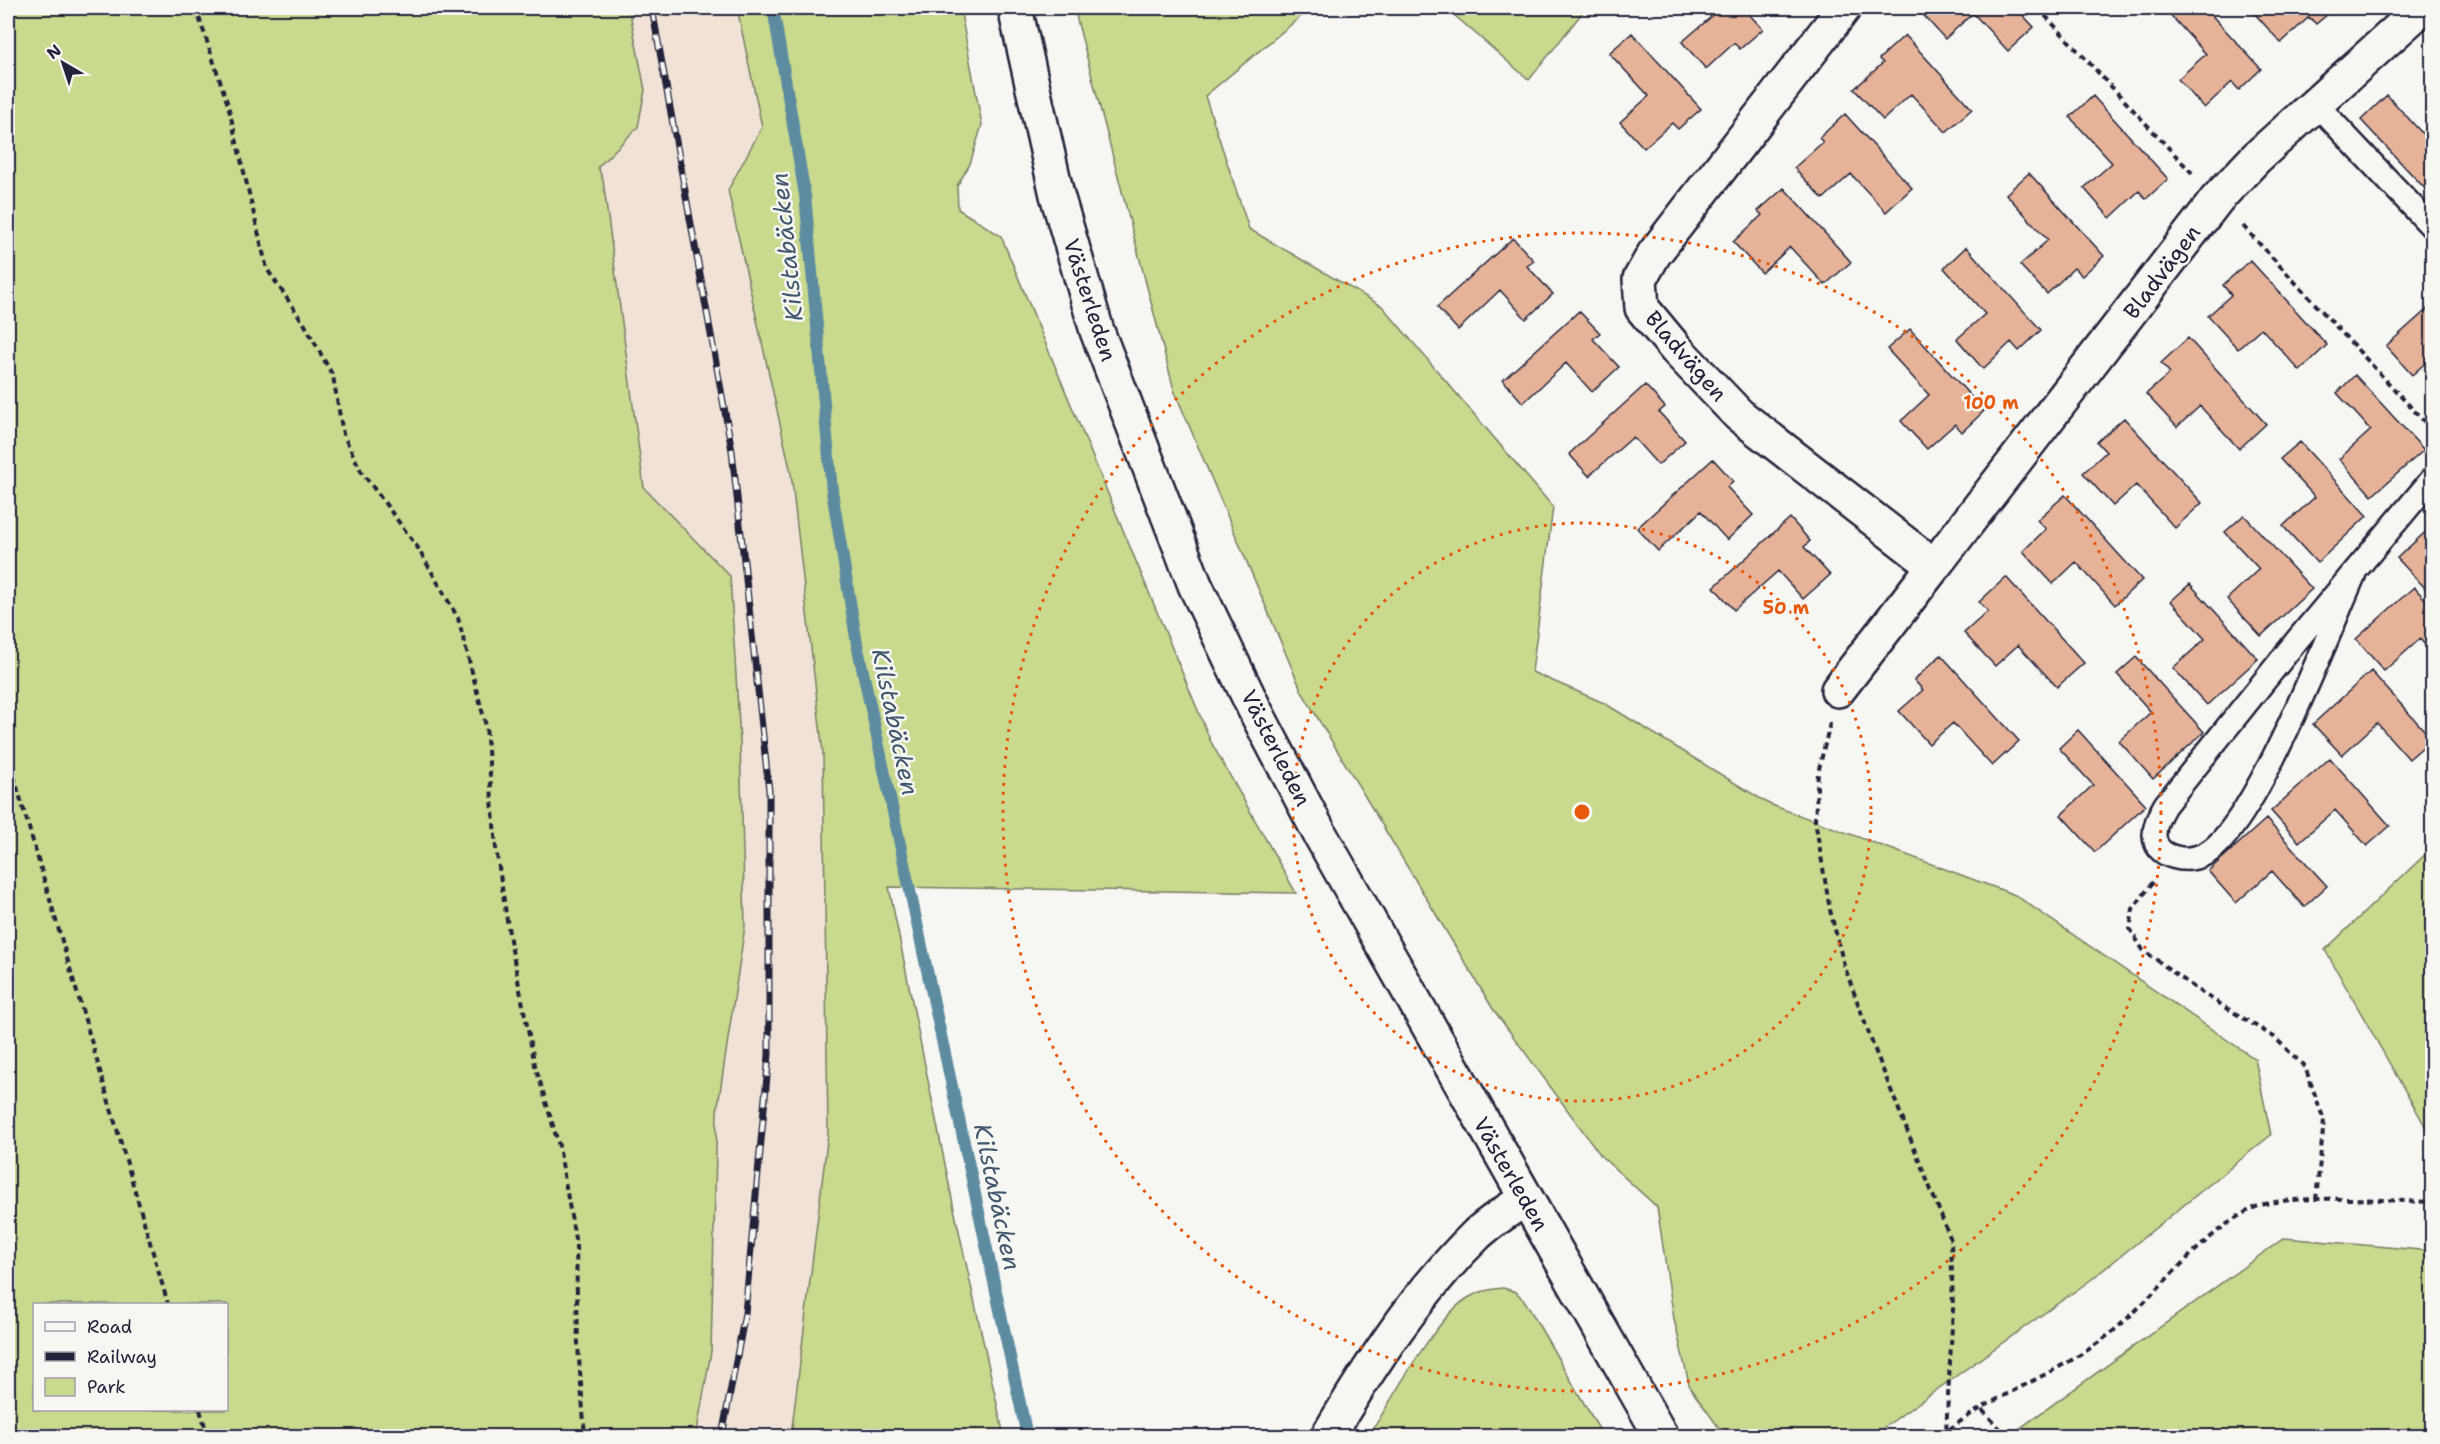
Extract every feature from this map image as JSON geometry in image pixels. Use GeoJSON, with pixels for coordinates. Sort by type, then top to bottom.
{"type":"FeatureCollection","features":[{"type":"Feature","properties":{"kind":"street","name":"Västerleden"},"geometry":{"type":"LineString","coordinates":[[1015,8],[1057,195],[1097,331],[1195,585],[1255,710],[1321,836],[1660,1437]]}},
{"type":"Feature","properties":{"kind":"street","name":"Bladvägen"},"geometry":{"type":"LineString","coordinates":[[1844,8],[1654,254],[1640,279],[1642,308],[1676,349],[1738,415],[1934,566]]}},
{"type":"Feature","properties":{"kind":"street","name":"Bladvägen"},"geometry":{"type":"LineString","coordinates":[[1838,690],[2217,199],[2256,158],[2422,8]]}},
{"type":"Feature","properties":{"kind":"street"},"geometry":{"type":"LineString","coordinates":[[1328,1437],[1384,1348],[1426,1289],[1479,1233],[1525,1199]]}},
{"type":"Feature","properties":{"kind":"lane"},"geometry":{"type":"LineString","coordinates":[[2316,104],[2433,227]]}},
{"type":"Feature","properties":{"kind":"lane"},"geometry":{"type":"LineString","coordinates":[[2354,575],[2254,796],[2225,836],[2206,854],[2189,859],[2172,856],[2159,846],[2153,834],[2156,820],[2165,805],[2298,639],[2433,479]]}},
{"type":"Feature","properties":{"kind":"path"},"geometry":{"type":"LineString","coordinates":[[196,8],[228,105],[267,269],[305,325],[333,376],[343,434],[361,471],[418,548],[458,618],[486,726],[496,848],[510,940],[535,1065],[559,1146],[576,1245],[578,1346],[585,1437]]}},
{"type":"Feature","properties":{"kind":"path"},"geometry":{"type":"LineString","coordinates":[[1838,690],[1818,773],[1815,820],[1819,855],[1844,965],[1873,1046],[1951,1240],[1953,1309],[1946,1432]]}},
{"type":"Feature","properties":{"kind":"path"},"geometry":{"type":"LineString","coordinates":[[8,756],[167,1303]]}},
{"type":"Feature","properties":{"kind":"path"},"geometry":{"type":"LineString","coordinates":[[2172,856],[2133,909],[2130,929],[2143,950],[2199,991],[2274,1037],[2306,1067],[2324,1120],[2316,1200]]}},
{"type":"Feature","properties":{"kind":"path"},"geometry":{"type":"LineString","coordinates":[[1941,1437],[1982,1410],[2068,1362],[2111,1333],[2229,1222],[2257,1206],[2316,1200],[2433,1202]]}},
{"type":"Feature","properties":{"kind":"path"},"geometry":{"type":"LineString","coordinates":[[1982,1410],[2007,1437]]}},
{"type":"Feature","properties":{"kind":"path"},"geometry":{"type":"LineString","coordinates":[[200,1411],[208,1437]]}},
{"type":"Feature","properties":{"kind":"shaded area"},"geometry":{"type":"Polygon","coordinates":[[[629,8],[737,8],[763,127],[728,190],[791,473],[823,753],[828,1133],[791,1436],[696,1436],[711,1352],[717,1112],[740,742],[730,576],[644,488],[603,180],[598,167],[638,127],[645,90],[629,8]]]}},
{"type":"Feature","properties":{"kind":"green space"},"geometry":{"type":"Polygon","coordinates":[[[8,8],[629,8],[645,90],[638,127],[598,167],[603,180],[644,488],[730,576],[740,742],[745,926],[717,1112],[711,1352],[696,1436],[8,1436],[8,8]]]}},
{"type":"Feature","properties":{"kind":"green space"},"geometry":{"type":"Polygon","coordinates":[[[737,8],[960,8],[982,125],[970,164],[957,186],[958,209],[1001,236],[1211,742],[1296,893],[889,887],[953,1204],[1004,1436],[791,1436],[828,1133],[823,753],[791,473],[728,190],[762,127],[737,8]]]}},
{"type":"Feature","properties":{"kind":"green space"},"geometry":{"type":"Polygon","coordinates":[[[1074,8],[1311,8],[1205,96],[1249,229],[1382,306],[1553,507],[1532,672],[1604,703],[1769,804],[2015,895],[2255,1059],[2271,1135],[2092,1279],[1872,1436],[1725,1436],[1690,1388],[1674,1319],[1657,1207],[1602,1157],[1493,1009],[1302,692],[1174,390],[1074,8]]]}},
{"type":"Feature","properties":{"kind":"green space"},"geometry":{"type":"Polygon","coordinates":[[[1446,8],[1586,8],[1529,80],[1446,8]]]}},
{"type":"Feature","properties":{"kind":"green space"},"geometry":{"type":"Polygon","coordinates":[[[2432,848],[2432,1138],[2325,950],[2432,848]]]}},
{"type":"Feature","properties":{"kind":"green space"},"geometry":{"type":"Polygon","coordinates":[[[2284,1238],[2432,1251],[2432,1436],[2009,1436],[2284,1238]]]}},
{"type":"Feature","properties":{"kind":"green space"},"geometry":{"type":"Polygon","coordinates":[[[1503,1288],[1516,1292],[1526,1303],[1603,1436],[1369,1436],[1414,1361],[1442,1322],[1468,1298],[1485,1291],[1503,1288]]]}},
{"type":"Feature","properties":{"kind":"building"},"geometry":{"type":"Polygon","coordinates":[[[1702,8],[1743,8],[1763,29],[1740,49],[1734,43],[1706,69],[1682,42],[1711,17],[1702,8]]]}},
{"type":"Feature","properties":{"kind":"building"},"geometry":{"type":"Polygon","coordinates":[[[1917,8],[2016,8],[2034,27],[2008,51],[1973,13],[1945,39],[1917,8]]]}},
{"type":"Feature","properties":{"kind":"building"},"geometry":{"type":"Polygon","coordinates":[[[2164,8],[2205,8],[2261,69],[2239,90],[2232,82],[2204,108],[2178,79],[2206,54],[2164,8]]]}},
{"type":"Feature","properties":{"kind":"building"},"geometry":{"type":"Polygon","coordinates":[[[2261,8],[2335,8],[2316,24],[2309,17],[2281,43],[2255,14],[2261,8]]]}},
{"type":"Feature","properties":{"kind":"building"},"geometry":{"type":"Polygon","coordinates":[[[1632,33],[1701,109],[1678,129],[1672,123],[1644,148],[1620,122],[1649,96],[1609,53],[1632,33]]]}},
{"type":"Feature","properties":{"kind":"building"},"geometry":{"type":"Polygon","coordinates":[[[1905,35],[1972,109],[1946,132],[1911,94],[1883,120],[1854,89],[1883,63],[1879,59],[1905,35]]]}},
{"type":"Feature","properties":{"kind":"building"},"geometry":{"type":"Polygon","coordinates":[[[2387,95],[2432,144],[2432,196],[2361,120],[2387,95]]]}},
{"type":"Feature","properties":{"kind":"building"},"geometry":{"type":"Polygon","coordinates":[[[2093,96],[2168,179],[2146,199],[2139,191],[2110,218],[2084,188],[2112,163],[2070,117],[2093,96]]]}},
{"type":"Feature","properties":{"kind":"building"},"geometry":{"type":"Polygon","coordinates":[[[1845,114],[1912,188],[1886,212],[1851,174],[1823,199],[1794,168],[1823,142],[1819,138],[1845,114]]]}},
{"type":"Feature","properties":{"kind":"building"},"geometry":{"type":"Polygon","coordinates":[[[2029,173],[2104,256],[2082,276],[2074,268],[2047,294],[2020,265],[2048,240],[2006,194],[2029,173]]]}},
{"type":"Feature","properties":{"kind":"building"},"geometry":{"type":"Polygon","coordinates":[[[1784,188],[1851,262],[1825,285],[1790,247],[1762,273],[1733,242],[1762,215],[1758,211],[1784,188]]]}},
{"type":"Feature","properties":{"kind":"building"},"geometry":{"type":"Polygon","coordinates":[[[1513,238],[1534,261],[1527,266],[1553,294],[1526,319],[1500,290],[1458,330],[1437,307],[1513,238]]]}},
{"type":"Feature","properties":{"kind":"building"},"geometry":{"type":"Polygon","coordinates":[[[1966,247],[2041,330],[2019,351],[2011,342],[1983,369],[1957,339],[1985,314],[1944,268],[1966,247]]]}},
{"type":"Feature","properties":{"kind":"building"},"geometry":{"type":"Polygon","coordinates":[[[2250,260],[2327,345],[2300,371],[2261,328],[2238,349],[2208,316],[2231,295],[2223,285],[2250,260]]]}},
{"type":"Feature","properties":{"kind":"building"},"geometry":{"type":"Polygon","coordinates":[[[2432,305],[2432,357],[2412,375],[2386,346],[2432,305]]]}},
{"type":"Feature","properties":{"kind":"building"},"geometry":{"type":"Polygon","coordinates":[[[1579,311],[1600,333],[1593,339],[1619,367],[1592,392],[1566,363],[1523,403],[1503,380],[1579,311]]]}},
{"type":"Feature","properties":{"kind":"building"},"geometry":{"type":"Polygon","coordinates":[[[1910,329],[1984,411],[1962,432],[1955,424],[1927,449],[1901,421],[1929,395],[1887,349],[1910,329]]]}},
{"type":"Feature","properties":{"kind":"building"},"geometry":{"type":"Polygon","coordinates":[[[2188,338],[2266,424],[2239,449],[2200,406],[2177,427],[2146,394],[2170,373],[2161,363],[2188,338]]]}},
{"type":"Feature","properties":{"kind":"building"},"geometry":{"type":"Polygon","coordinates":[[[2355,375],[2424,450],[2372,496],[2339,459],[2371,430],[2337,393],[2355,375]]]}},
{"type":"Feature","properties":{"kind":"building"},"geometry":{"type":"Polygon","coordinates":[[[1645,385],[1665,407],[1659,412],[1685,441],[1658,465],[1633,437],[1589,476],[1569,454],[1645,385]]]}},
{"type":"Feature","properties":{"kind":"building"},"geometry":{"type":"Polygon","coordinates":[[[2124,418],[2202,503],[2175,528],[2136,485],[2113,506],[2083,473],[2106,452],[2097,442],[2124,418]]]}},
{"type":"Feature","properties":{"kind":"building"},"geometry":{"type":"Polygon","coordinates":[[[2300,442],[2367,516],[2317,563],[2283,526],[2315,497],[2280,459],[2300,442]]]}},
{"type":"Feature","properties":{"kind":"building"},"geometry":{"type":"Polygon","coordinates":[[[1713,459],[1733,481],[1727,487],[1753,515],[1727,540],[1701,511],[1658,551],[1637,528],[1713,459]]]}},
{"type":"Feature","properties":{"kind":"building"},"geometry":{"type":"Polygon","coordinates":[[[2065,495],[2142,580],[2115,605],[2076,562],[2053,584],[2023,551],[2046,529],[2037,520],[2065,495]]]}},
{"type":"Feature","properties":{"kind":"building"},"geometry":{"type":"Polygon","coordinates":[[[2244,515],[2312,589],[2261,636],[2227,599],[2259,569],[2225,532],[2244,515]]]}},
{"type":"Feature","properties":{"kind":"building"},"geometry":{"type":"Polygon","coordinates":[[[1790,518],[1810,541],[1804,547],[1830,575],[1803,599],[1778,571],[1734,610],[1714,587],[1790,518]]]}},
{"type":"Feature","properties":{"kind":"building"},"geometry":{"type":"Polygon","coordinates":[[[2432,526],[2432,583],[2426,589],[2397,558],[2432,526]]]}},
{"type":"Feature","properties":{"kind":"building"},"geometry":{"type":"Polygon","coordinates":[[[2006,577],[2084,663],[2057,687],[2018,645],[1995,666],[1964,633],[1988,611],[1979,602],[2006,577]]]}},
{"type":"Feature","properties":{"kind":"building"},"geometry":{"type":"Polygon","coordinates":[[[2190,584],[2258,659],[2207,705],[2173,668],[2205,639],[2171,601],[2190,584]]]}},
{"type":"Feature","properties":{"kind":"building"},"geometry":{"type":"Polygon","coordinates":[[[2414,587],[2432,607],[2432,653],[2420,639],[2384,671],[2356,639],[2414,587]]]}},
{"type":"Feature","properties":{"kind":"building"},"geometry":{"type":"Polygon","coordinates":[[[1941,655],[2019,741],[1992,766],[1953,723],[1929,744],[1899,711],[1923,690],[1914,680],[1941,655]]]}},
{"type":"Feature","properties":{"kind":"building"},"geometry":{"type":"Polygon","coordinates":[[[2136,657],[2204,732],[2153,779],[2119,741],[2151,712],[2117,674],[2136,657]]]}},
{"type":"Feature","properties":{"kind":"building"},"geometry":{"type":"Polygon","coordinates":[[[2371,671],[2432,739],[2409,759],[2377,723],[2342,755],[2313,724],[2371,671]]]}},
{"type":"Feature","properties":{"kind":"building"},"geometry":{"type":"Polygon","coordinates":[[[2078,730],[2146,805],[2095,852],[2061,815],[2093,785],[2059,748],[2078,730]]]}},
{"type":"Feature","properties":{"kind":"building"},"geometry":{"type":"Polygon","coordinates":[[[2330,758],[2390,826],[2367,846],[2335,810],[2299,842],[2271,811],[2330,758]]]}},
{"type":"Feature","properties":{"kind":"building"},"geometry":{"type":"Polygon","coordinates":[[[2266,819],[2327,886],[2304,907],[2272,871],[2236,903],[2208,871],[2266,819]]]}},
{"type":"Feature","properties":{"kind":"waterway","name":"Kilstabäcken"},"geometry":{"type":"LineString","coordinates":[[773,8],[805,195],[832,491],[857,644],[1027,1436]]}},
{"type":"Feature","properties":{"kind":"railway"},"geometry":{"type":"LineString","coordinates":[[652,8],[732,451],[769,791],[769,1055],[745,1313],[722,1436]]}}]}
